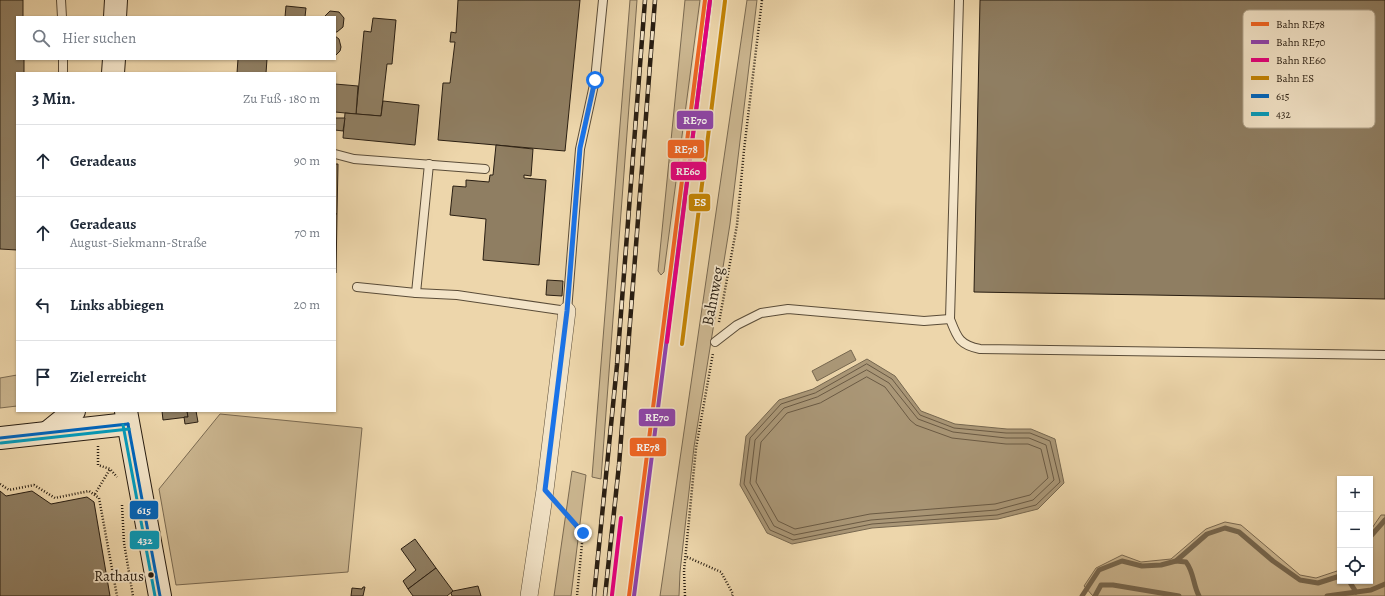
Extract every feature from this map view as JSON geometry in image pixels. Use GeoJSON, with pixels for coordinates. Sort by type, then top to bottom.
{"type":"FeatureCollection","features":[{"type":"Feature","properties":{"kind":"main road"},"geometry":{"type":"LineString","coordinates":[[115,16],[116,0]]}},
{"type":"Feature","properties":{"kind":"main road"},"geometry":{"type":"LineString","coordinates":[[113,72],[114,60]]}},
{"type":"Feature","properties":{"kind":"main road"},"geometry":{"type":"LineString","coordinates":[[48,432],[73,412]]}},
{"type":"Feature","properties":{"kind":"main road"},"geometry":{"type":"LineString","coordinates":[[0,438],[48,432],[127,418],[160,596]]}},
{"type":"Feature","properties":{"kind":"street"},"geometry":{"type":"LineString","coordinates":[[529,596],[545,490],[567,311]]}},
{"type":"Feature","properties":{"kind":"lane"},"geometry":{"type":"LineString","coordinates":[[61,0],[62,16]]}},
{"type":"Feature","properties":{"kind":"lane"},"geometry":{"type":"LineString","coordinates":[[357,287],[416,293],[458,295],[567,311],[580,148],[595,80],[603,0]]}},
{"type":"Feature","properties":{"kind":"lane"},"geometry":{"type":"LineString","coordinates":[[959,0],[950,319],[956,334],[966,346],[980,349],[1385,354]]}},
{"type":"Feature","properties":{"kind":"lane"},"geometry":{"type":"LineString","coordinates":[[63,60],[63,72]]}},
{"type":"Feature","properties":{"kind":"lane"},"geometry":{"type":"LineString","coordinates":[[336,154],[354,159],[485,169]]}},
{"type":"Feature","properties":{"kind":"lane"},"geometry":{"type":"LineString","coordinates":[[416,293],[429,164]]}},
{"type":"Feature","properties":{"kind":"lane"},"geometry":{"type":"LineString","coordinates":[[715,342],[736,325],[761,313],[788,310],[924,321],[950,319]]}},
{"type":"Feature","properties":{"kind":"path","name":"Bahnweg"},"geometry":{"type":"LineString","coordinates":[[684,596],[684,571],[687,557],[696,448],[737,225],[744,150],[762,0]]}},
{"type":"Feature","properties":{"kind":"path"},"geometry":{"type":"LineString","coordinates":[[98,465],[110,469],[116,475],[118,480]]}},
{"type":"Feature","properties":{"kind":"path"},"geometry":{"type":"LineString","coordinates":[[95,494],[110,469]]}},
{"type":"Feature","properties":{"kind":"path"},"geometry":{"type":"LineString","coordinates":[[0,484],[9,490],[34,485],[55,498],[89,491],[95,494],[99,498],[117,596]]}},
{"type":"Feature","properties":{"kind":"path"},"geometry":{"type":"LineString","coordinates":[[545,490],[583,533],[577,596]]}},
{"type":"Feature","properties":{"kind":"path"},"geometry":{"type":"LineString","coordinates":[[122,498],[124,543],[133,596]]}},
{"type":"Feature","properties":{"kind":"path"},"geometry":{"type":"LineString","coordinates":[[687,557],[721,572],[733,594],[732,596]]}},
{"type":"Feature","properties":{"kind":"shaded area"},"geometry":{"type":"Polygon","coordinates":[[[630,0],[637,0],[601,479],[592,477],[630,0]]]}},
{"type":"Feature","properties":{"kind":"shaded area"},"geometry":{"type":"Polygon","coordinates":[[[685,0],[700,0],[664,272],[661,275],[658,271],[685,0]]]}},
{"type":"Feature","properties":{"kind":"shaded area"},"geometry":{"type":"Polygon","coordinates":[[[747,0],[757,0],[730,224],[694,447],[680,572],[679,596],[660,596],[747,0]]]}},
{"type":"Feature","properties":{"kind":"shaded area"},"geometry":{"type":"Polygon","coordinates":[[[16,375],[16,406],[0,408],[0,378],[16,375]]]}},
{"type":"Feature","properties":{"kind":"shaded area"},"geometry":{"type":"Polygon","coordinates":[[[220,414],[362,428],[348,572],[176,585],[159,489],[220,414]]]}},
{"type":"Feature","properties":{"kind":"shaded area"},"geometry":{"type":"Polygon","coordinates":[[[572,471],[586,475],[571,596],[554,596],[572,471]]]}},
{"type":"Feature","properties":{"kind":"shaded area"},"geometry":{"type":"Polygon","coordinates":[[[1381,515],[1385,515],[1385,596],[1093,596],[1084,586],[1096,568],[1122,555],[1141,562],[1171,559],[1206,529],[1225,522],[1241,525],[1300,575],[1316,578],[1337,571],[1337,584],[1373,584],[1373,527],[1381,515]]]}},
{"type":"Feature","properties":{"kind":"water"},"geometry":{"type":"Polygon","coordinates":[[[851,350],[856,360],[817,381],[812,371],[851,350]]]}},
{"type":"Feature","properties":{"kind":"water"},"geometry":{"type":"Polygon","coordinates":[[[867,359],[895,376],[921,411],[955,424],[1007,429],[1031,429],[1055,439],[1064,483],[1038,509],[998,519],[872,528],[792,544],[767,533],[740,485],[746,436],[779,400],[813,389],[867,359]]]}},
{"type":"Feature","properties":{"kind":"building"},"geometry":{"type":"Polygon","coordinates":[[[0,0],[23,0],[23,16],[16,16],[16,60],[24,60],[24,72],[16,72],[16,250],[0,249],[0,0]]]}},
{"type":"Feature","properties":{"kind":"building"},"geometry":{"type":"Polygon","coordinates":[[[458,0],[580,0],[565,151],[438,140],[443,83],[450,83],[455,42],[450,42],[451,32],[456,33],[458,0]]]}},
{"type":"Feature","properties":{"kind":"building"},"geometry":{"type":"Polygon","coordinates":[[[980,0],[1385,0],[1385,299],[974,292],[980,0]]]}},
{"type":"Feature","properties":{"kind":"building"},"geometry":{"type":"Polygon","coordinates":[[[286,6],[306,8],[305,16],[285,16],[286,6]]]}},
{"type":"Feature","properties":{"kind":"building"},"geometry":{"type":"Polygon","coordinates":[[[330,11],[339,12],[344,18],[343,27],[336,32],[336,16],[325,16],[330,11]]]}},
{"type":"Feature","properties":{"kind":"building"},"geometry":{"type":"Polygon","coordinates":[[[373,18],[396,20],[392,64],[387,64],[381,116],[356,114],[364,31],[371,32],[373,18]]]}},
{"type":"Feature","properties":{"kind":"building"},"geometry":{"type":"Polygon","coordinates":[[[336,37],[339,39],[341,47],[340,51],[336,55],[336,37]]]}},
{"type":"Feature","properties":{"kind":"building"},"geometry":{"type":"Polygon","coordinates":[[[238,60],[267,60],[266,72],[237,72],[238,60]]]}},
{"type":"Feature","properties":{"kind":"building"},"geometry":{"type":"Polygon","coordinates":[[[336,84],[358,86],[356,114],[336,112],[336,84]]]}},
{"type":"Feature","properties":{"kind":"building"},"geometry":{"type":"Polygon","coordinates":[[[383,101],[419,105],[415,145],[343,138],[345,113],[381,116],[383,101]]]}},
{"type":"Feature","properties":{"kind":"building"},"geometry":{"type":"Polygon","coordinates":[[[336,118],[345,118],[343,131],[336,130],[336,118]]]}},
{"type":"Feature","properties":{"kind":"building"},"geometry":{"type":"Polygon","coordinates":[[[496,145],[533,149],[531,176],[524,175],[524,178],[546,180],[539,265],[483,260],[486,219],[450,215],[453,186],[466,187],[466,180],[489,182],[490,175],[493,175],[496,145]]]}},
{"type":"Feature","properties":{"kind":"building"},"geometry":{"type":"Polygon","coordinates":[[[336,164],[338,164],[337,214],[336,164]]]}},
{"type":"Feature","properties":{"kind":"building"},"geometry":{"type":"Polygon","coordinates":[[[336,214],[337,214],[336,273],[336,214]]]}},
{"type":"Feature","properties":{"kind":"building"},"geometry":{"type":"Polygon","coordinates":[[[547,280],[563,281],[562,296],[546,295],[547,280]]]}},
{"type":"Feature","properties":{"kind":"building"},"geometry":{"type":"Polygon","coordinates":[[[162,412],[187,412],[188,417],[163,420],[162,412]]]}},
{"type":"Feature","properties":{"kind":"building"},"geometry":{"type":"Polygon","coordinates":[[[187,412],[196,412],[198,422],[185,424],[184,417],[188,417],[187,412]]]}},
{"type":"Feature","properties":{"kind":"building"},"geometry":{"type":"Polygon","coordinates":[[[0,491],[6,496],[32,491],[51,504],[87,497],[94,502],[110,596],[0,596],[0,491]]]}},
{"type":"Feature","properties":{"kind":"building"},"geometry":{"type":"Polygon","coordinates":[[[415,539],[436,568],[408,589],[403,581],[416,570],[401,549],[415,539]]]}},
{"type":"Feature","properties":{"kind":"building"},"geometry":{"type":"Polygon","coordinates":[[[436,568],[453,591],[447,596],[413,596],[408,589],[436,568]]]}},
{"type":"Feature","properties":{"kind":"building"},"geometry":{"type":"Polygon","coordinates":[[[478,586],[481,596],[452,596],[451,593],[453,591],[478,586]]]}},
{"type":"Feature","properties":{"kind":"building"},"geometry":{"type":"Polygon","coordinates":[[[365,587],[363,596],[351,596],[352,588],[362,589],[365,587]]]}},
{"type":"Feature","properties":{"kind":"waterway"},"geometry":{"type":"LineString","coordinates":[[1373,534],[1385,520]]}},
{"type":"Feature","properties":{"kind":"waterway"},"geometry":{"type":"LineString","coordinates":[[1082,596],[1099,570],[1122,561],[1142,566],[1161,565],[1176,561],[1207,534],[1225,528],[1239,532],[1273,561],[1300,580],[1318,583],[1337,577]]}},
{"type":"Feature","properties":{"kind":"waterway"},"geometry":{"type":"LineString","coordinates":[[1176,561],[1186,562],[1189,566],[1199,596]]}},
{"type":"Feature","properties":{"kind":"waterway"},"geometry":{"type":"LineString","coordinates":[[1351,584],[1356,592]]}},
{"type":"Feature","properties":{"kind":"waterway"},"geometry":{"type":"LineString","coordinates":[[1327,596],[1371,590],[1385,584]]}},
{"type":"Feature","properties":{"kind":"waterway"},"geometry":{"type":"LineString","coordinates":[[1095,596],[1101,585],[1113,585],[1179,596]]}},
{"type":"Feature","properties":{"kind":"railway"},"geometry":{"type":"LineString","coordinates":[[594,596],[617,365],[645,0]]}},
{"type":"Feature","properties":{"kind":"railway"},"geometry":{"type":"LineString","coordinates":[[605,596],[619,465],[655,0]]}},
{"type":"Feature","properties":{"kind":"rail line","name":"RE78"},"geometry":{"type":"LineString","coordinates":[[629,596],[705,0]]}},
{"type":"Feature","properties":{"kind":"rail line","name":"RE60"},"geometry":{"type":"LineString","coordinates":[[667,342],[710,0]]}},
{"type":"Feature","properties":{"kind":"rail line","name":"RE70"},"geometry":{"type":"LineString","coordinates":[[634,596],[710,1]]}},
{"type":"Feature","properties":{"kind":"rail line","name":"ES"},"geometry":{"type":"LineString","coordinates":[[682,344],[725,1]]}},
{"type":"Feature","properties":{"kind":"rail line","name":"RE60"},"geometry":{"type":"LineString","coordinates":[[612,595],[621,518]]}},
{"type":"Feature","properties":{"kind":"transit line","name":"615"},"geometry":{"type":"LineString","coordinates":[[128,424],[160,596]]}},
{"type":"Feature","properties":{"kind":"transit line","name":"615"},"geometry":{"type":"LineString","coordinates":[[0,438],[128,424]]}},
{"type":"Feature","properties":{"kind":"transit line","name":"432"},"geometry":{"type":"LineString","coordinates":[[123,425],[155,596]]}},
{"type":"Feature","properties":{"kind":"transit line","name":"432"},"geometry":{"type":"LineString","coordinates":[[1,443],[129,429]]}},
{"type":"Feature","properties":{"kind":"place","name":"Rathaus"},"geometry":{"type":"Point","coordinates":[151,575]}},
{"type":"Feature","properties":{"kind":"route"},"geometry":{"type":"LineString","coordinates":[[583,533],[545,490],[570,282],[580,148],[595,80]]}}]}
